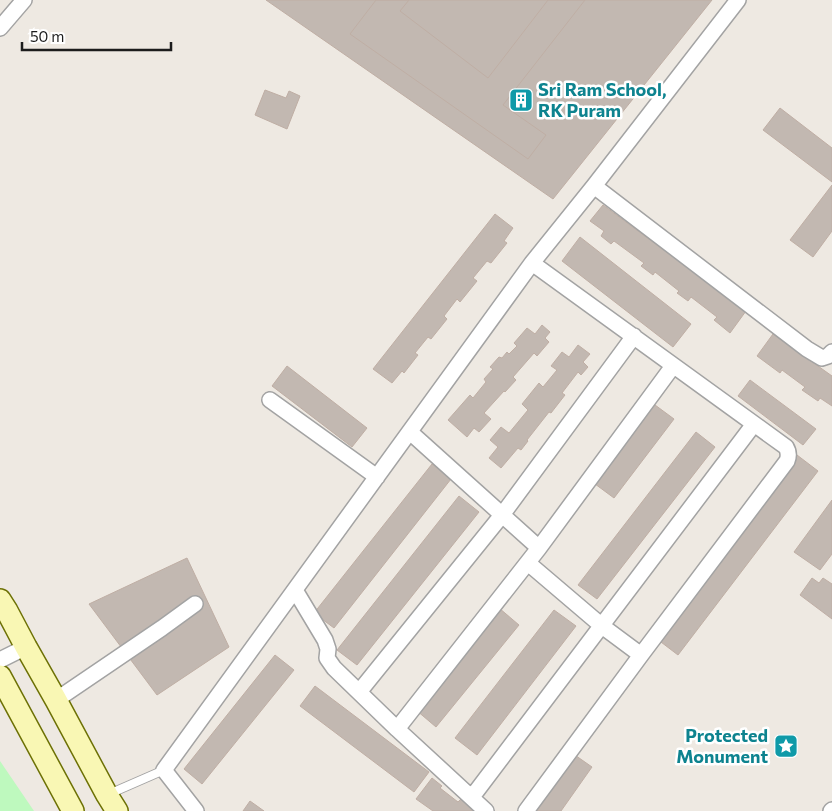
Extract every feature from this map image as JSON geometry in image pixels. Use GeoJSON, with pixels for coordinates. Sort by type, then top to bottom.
{"type":"FeatureCollection","features":[{"type":"Feature","properties":{"kind":"street"},"geometry":{"type":"LineString","coordinates":[[0,28],[24,0]]}},
{"type":"Feature","properties":{"kind":"street"},"geometry":{"type":"LineString","coordinates":[[196,811],[164,770],[532,263],[738,0]]}},
{"type":"Feature","properties":{"kind":"street"},"geometry":{"type":"LineString","coordinates":[[594,186],[799,343],[829,359]]}},
{"type":"Feature","properties":{"kind":"street"},"geometry":{"type":"LineString","coordinates":[[526,811],[789,456],[786,447],[532,263]]}},
{"type":"Feature","properties":{"kind":"street"},"geometry":{"type":"LineString","coordinates":[[359,692],[502,515],[634,336]]}},
{"type":"Feature","properties":{"kind":"street"},"geometry":{"type":"LineString","coordinates":[[397,729],[528,563],[673,366]]}},
{"type":"Feature","properties":{"kind":"street"},"geometry":{"type":"LineString","coordinates":[[270,400],[377,477]]}},
{"type":"Feature","properties":{"kind":"street"},"geometry":{"type":"LineString","coordinates":[[472,798],[754,424]]}},
{"type":"Feature","properties":{"kind":"street"},"geometry":{"type":"LineString","coordinates":[[410,432],[539,548]]}},
{"type":"Feature","properties":{"kind":"street"},"geometry":{"type":"LineString","coordinates":[[528,563],[602,626],[641,655]]}},
{"type":"Feature","properties":{"kind":"street"},"geometry":{"type":"LineString","coordinates":[[295,590],[325,640],[328,649],[327,658],[334,668],[486,811]]}},
{"type":"Feature","properties":{"kind":"street"},"geometry":{"type":"LineString","coordinates":[[0,600],[112,803]]}},
{"type":"Feature","properties":{"kind":"street"},"geometry":{"type":"LineString","coordinates":[[56,700],[195,604]]}},
{"type":"Feature","properties":{"kind":"street"},"geometry":{"type":"LineString","coordinates":[[0,660],[26,647]]}},
{"type":"Feature","properties":{"kind":"street"},"geometry":{"type":"LineString","coordinates":[[0,676],[73,811]]}},
{"type":"Feature","properties":{"kind":"lane"},"geometry":{"type":"LineString","coordinates":[[112,803],[164,770]]}},
{"type":"Feature","properties":{"kind":"green space"},"geometry":{"type":"Polygon","coordinates":[[[0,761],[34,811],[0,811],[0,761]]]}},
{"type":"Feature","properties":{"kind":"building","name":"Sri Ram School, RK Puram"},"geometry":{"type":"Polygon","coordinates":[[[266,0],[712,0],[553,199],[266,0]]]}},
{"type":"Feature","properties":{"kind":"building"},"geometry":{"type":"Polygon","coordinates":[[[376,0],[409,0],[400,11],[488,78],[548,0],[585,0],[503,105],[546,135],[528,159],[350,34],[376,0]]]}},
{"type":"Feature","properties":{"kind":"building"},"geometry":{"type":"Polygon","coordinates":[[[265,90],[286,98],[289,91],[300,96],[287,129],[255,115],[265,90]]]}},
{"type":"Feature","properties":{"kind":"building"},"geometry":{"type":"Polygon","coordinates":[[[780,108],[832,148],[832,182],[763,130],[780,108]]]}},
{"type":"Feature","properties":{"kind":"building"},"geometry":{"type":"Polygon","coordinates":[[[832,185],[832,231],[813,257],[790,240],[832,185]]]}},
{"type":"Feature","properties":{"kind":"building"},"geometry":{"type":"Polygon","coordinates":[[[603,205],[746,311],[730,333],[714,320],[717,317],[691,297],[688,301],[677,293],[679,291],[655,272],[653,275],[641,266],[644,263],[614,241],[611,244],[601,236],[604,231],[590,221],[603,205]]]}},
{"type":"Feature","properties":{"kind":"building"},"geometry":{"type":"Polygon","coordinates":[[[495,214],[513,228],[504,241],[507,243],[491,263],[487,261],[473,278],[477,281],[460,302],[457,299],[444,316],[447,319],[431,339],[428,337],[415,353],[418,355],[404,373],[402,371],[392,383],[373,369],[495,214]]]}},
{"type":"Feature","properties":{"kind":"building"},"geometry":{"type":"Polygon","coordinates":[[[580,237],[691,324],[673,347],[562,261],[580,237]]]}},
{"type":"Feature","properties":{"kind":"building"},"geometry":{"type":"Polygon","coordinates":[[[542,325],[550,332],[545,338],[549,342],[537,356],[534,353],[513,377],[516,380],[484,413],[491,419],[479,432],[474,428],[467,437],[448,420],[470,395],[473,398],[486,382],[484,379],[493,369],[490,367],[499,357],[502,358],[507,352],[509,354],[517,346],[514,343],[527,328],[535,334],[542,325]]]}},
{"type":"Feature","properties":{"kind":"building"},"geometry":{"type":"Polygon","coordinates":[[[773,334],[832,376],[832,406],[820,398],[818,401],[802,390],[805,387],[782,370],[780,373],[757,356],[773,334]]]}},
{"type":"Feature","properties":{"kind":"building"},"geometry":{"type":"Polygon","coordinates":[[[578,345],[590,354],[583,362],[588,367],[581,375],[578,372],[562,393],[565,395],[551,413],[549,412],[521,450],[518,448],[501,468],[489,458],[498,447],[490,440],[501,427],[509,433],[528,410],[522,404],[539,383],[543,387],[557,370],[551,366],[562,352],[569,357],[578,345]]]}},
{"type":"Feature","properties":{"kind":"building"},"geometry":{"type":"Polygon","coordinates":[[[287,366],[367,428],[352,447],[272,386],[287,366]]]}},
{"type":"Feature","properties":{"kind":"building"},"geometry":{"type":"Polygon","coordinates":[[[750,380],[816,429],[803,445],[738,396],[750,380]]]}},
{"type":"Feature","properties":{"kind":"building"},"geometry":{"type":"Polygon","coordinates":[[[651,402],[674,419],[614,498],[591,481],[651,402]]]}},
{"type":"Feature","properties":{"kind":"building"},"geometry":{"type":"Polygon","coordinates":[[[696,432],[715,447],[597,599],[578,585],[696,432]]]}},
{"type":"Feature","properties":{"kind":"building"},"geometry":{"type":"Polygon","coordinates":[[[797,455],[818,471],[678,655],[657,639],[797,455]]]}},
{"type":"Feature","properties":{"kind":"building"},"geometry":{"type":"Polygon","coordinates":[[[432,464],[451,479],[334,628],[314,613],[432,464]]]}},
{"type":"Feature","properties":{"kind":"building"},"geometry":{"type":"Polygon","coordinates":[[[459,496],[479,512],[357,665],[337,650],[459,496]]]}},
{"type":"Feature","properties":{"kind":"building"},"geometry":{"type":"Polygon","coordinates":[[[832,500],[832,554],[820,570],[794,552],[832,500]]]}},
{"type":"Feature","properties":{"kind":"building"},"geometry":{"type":"Polygon","coordinates":[[[187,558],[229,647],[157,695],[89,604],[187,558]]]}},
{"type":"Feature","properties":{"kind":"building"},"geometry":{"type":"Polygon","coordinates":[[[812,578],[819,583],[823,578],[832,584],[832,619],[800,595],[812,578]]]}},
{"type":"Feature","properties":{"kind":"building"},"geometry":{"type":"Polygon","coordinates":[[[499,608],[519,625],[436,727],[416,710],[499,608]]]}},
{"type":"Feature","properties":{"kind":"building"},"geometry":{"type":"Polygon","coordinates":[[[554,610],[576,626],[477,755],[455,738],[554,610]]]}},
{"type":"Feature","properties":{"kind":"building"},"geometry":{"type":"Polygon","coordinates":[[[275,655],[294,670],[202,784],[184,769],[275,655]]]}},
{"type":"Feature","properties":{"kind":"building"},"geometry":{"type":"Polygon","coordinates":[[[315,686],[429,772],[414,792],[300,706],[315,686]]]}},
{"type":"Feature","properties":{"kind":"building"},"geometry":{"type":"Polygon","coordinates":[[[572,753],[592,767],[561,811],[531,811],[572,753]]]}},
{"type":"Feature","properties":{"kind":"building"},"geometry":{"type":"Polygon","coordinates":[[[432,778],[442,786],[440,788],[458,802],[461,799],[476,811],[433,811],[416,799],[432,778]]]}},
{"type":"Feature","properties":{"kind":"building"},"geometry":{"type":"Polygon","coordinates":[[[250,801],[264,811],[243,811],[250,801]]]}},
{"type":"Feature","properties":{"kind":"place","name":"Sri Ram School, RK Puram"},"geometry":{"type":"Point","coordinates":[521,100]}},
{"type":"Feature","properties":{"kind":"place","name":"Protected Monument"},"geometry":{"type":"Point","coordinates":[786,746]}}]}
